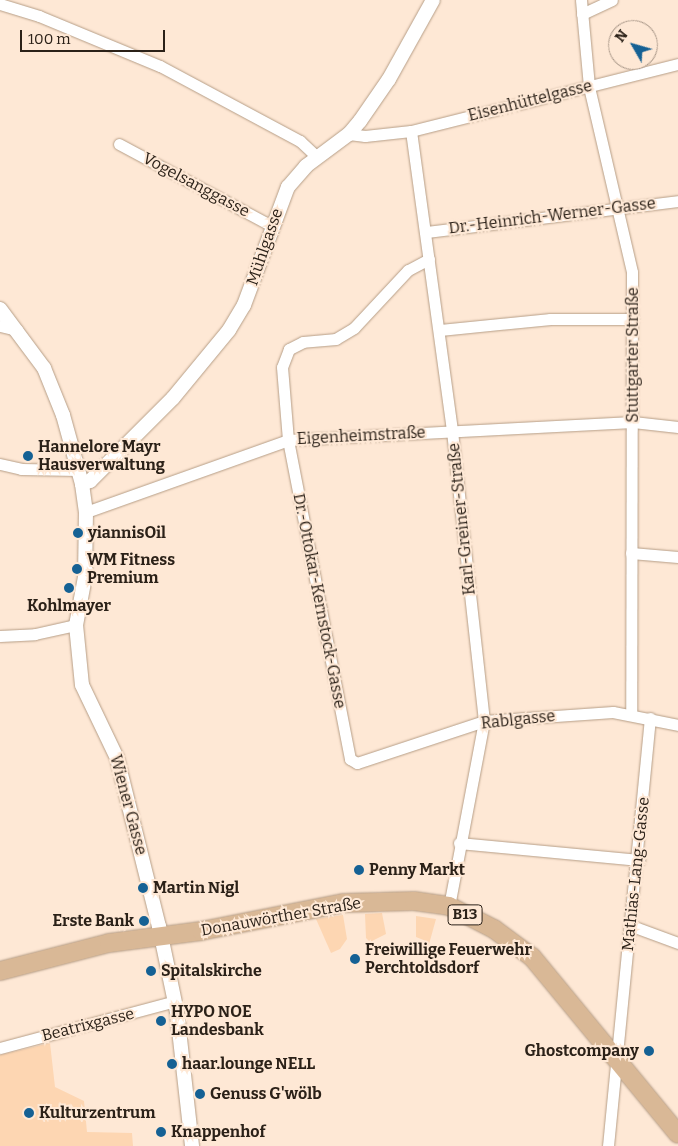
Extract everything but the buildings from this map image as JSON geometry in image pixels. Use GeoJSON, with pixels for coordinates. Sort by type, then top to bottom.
{"type":"FeatureCollection","features":[{"type":"Feature","properties":{"kind":"main road","name":"Donauwörther Straße"},"geometry":{"type":"LineString","coordinates":[[0,971],[110,943],[201,931],[344,902],[414,901],[449,906],[494,929],[532,957],[678,1134]]}},
{"type":"Feature","properties":{"kind":"street","name":"Mühlgasse"},"geometry":{"type":"LineString","coordinates":[[80,477],[90,481],[173,398],[229,330],[244,305],[288,187],[299,172],[349,134],[360,121],[389,79],[433,0]]}},
{"type":"Feature","properties":{"kind":"street","name":"Stuttgarter Straße"},"geometry":{"type":"LineString","coordinates":[[581,0],[589,87],[632,272],[631,715]]}},
{"type":"Feature","properties":{"kind":"street"},"geometry":{"type":"LineString","coordinates":[[582,14],[612,0]]}},
{"type":"Feature","properties":{"kind":"street"},"geometry":{"type":"LineString","coordinates":[[0,4],[39,16],[160,66],[300,141],[317,157]]}},
{"type":"Feature","properties":{"kind":"street","name":"Eisenhüttelgasse"},"geometry":{"type":"LineString","coordinates":[[349,134],[411,131],[678,64]]}},
{"type":"Feature","properties":{"kind":"street"},"geometry":{"type":"LineString","coordinates":[[360,121],[382,133]]}},
{"type":"Feature","properties":{"kind":"street","name":"Karl-Greiner-Straße"},"geometry":{"type":"LineString","coordinates":[[411,131],[440,330],[484,722],[449,906]]}},
{"type":"Feature","properties":{"kind":"street","name":"Vogelsanggasse"},"geometry":{"type":"LineString","coordinates":[[119,144],[272,226]]}},
{"type":"Feature","properties":{"kind":"street","name":"Dr.-Heinrich-Werner-Gasse"},"geometry":{"type":"LineString","coordinates":[[426,232],[678,201]]}},
{"type":"Feature","properties":{"kind":"street","name":"Dr.-Ottokar-Kernstock-Gasse"},"geometry":{"type":"LineString","coordinates":[[351,761],[288,440],[282,367],[289,349],[303,342],[336,339],[354,328],[408,270],[429,259]]}},
{"type":"Feature","properties":{"kind":"street","name":"Wiener Gasse"},"geometry":{"type":"LineString","coordinates":[[0,308],[18,330],[44,368],[63,414],[80,477],[86,512],[84,578],[76,625],[82,685],[117,758],[162,936],[175,1000],[192,1146]]}},
{"type":"Feature","properties":{"kind":"street"},"geometry":{"type":"LineString","coordinates":[[440,330],[550,319],[633,319]]}},
{"type":"Feature","properties":{"kind":"street"},"geometry":{"type":"LineString","coordinates":[[0,326],[18,330]]}},
{"type":"Feature","properties":{"kind":"street","name":"Eigenheimstraße"},"geometry":{"type":"LineString","coordinates":[[86,512],[288,440],[633,422],[678,427]]}},
{"type":"Feature","properties":{"kind":"street"},"geometry":{"type":"LineString","coordinates":[[0,464],[21,469],[80,477]]}},
{"type":"Feature","properties":{"kind":"street"},"geometry":{"type":"LineString","coordinates":[[632,553],[678,557]]}},
{"type":"Feature","properties":{"kind":"street"},"geometry":{"type":"LineString","coordinates":[[0,636],[35,634],[76,625]]}},
{"type":"Feature","properties":{"kind":"street","name":"Rablgasse"},"geometry":{"type":"LineString","coordinates":[[351,761],[357,763],[484,722],[613,712],[678,725]]}},
{"type":"Feature","properties":{"kind":"street","name":"Mathias-Lang-Gasse"},"geometry":{"type":"LineString","coordinates":[[608,1146],[619,1029],[639,860],[650,718]]}},
{"type":"Feature","properties":{"kind":"street"},"geometry":{"type":"LineString","coordinates":[[460,843],[639,860]]}},
{"type":"Feature","properties":{"kind":"street"},"geometry":{"type":"LineString","coordinates":[[632,926],[678,943]]}},
{"type":"Feature","properties":{"kind":"street","name":"Beatrixgasse"},"geometry":{"type":"LineString","coordinates":[[0,1048],[175,1000]]}},
{"type":"Feature","properties":{"kind":"street"},"geometry":{"type":"LineString","coordinates":[[599,1039],[619,1029]]}},
{"type":"Feature","properties":{"kind":"shaded area"},"geometry":{"type":"Polygon","coordinates":[[[382,913],[386,934],[370,942],[366,938],[365,914],[382,913]]]}},
{"type":"Feature","properties":{"kind":"shaded area"},"geometry":{"type":"Polygon","coordinates":[[[343,915],[347,939],[340,949],[331,953],[316,919],[343,915]]]}},
{"type":"Feature","properties":{"kind":"shaded area"},"geometry":{"type":"Polygon","coordinates":[[[416,916],[436,919],[426,955],[422,955],[426,941],[416,937],[416,916]]]}},
{"type":"Feature","properties":{"kind":"shaded area"},"geometry":{"type":"Polygon","coordinates":[[[50,1043],[55,1087],[84,1101],[87,1132],[132,1133],[133,1146],[0,1146],[0,1055],[50,1043]]]}},
{"type":"Feature","properties":{"kind":"place","name":"Hannelore Mayr Hausverwaltung"},"geometry":{"type":"Point","coordinates":[28,456]}},
{"type":"Feature","properties":{"kind":"place","name":"yiannisOil"},"geometry":{"type":"Point","coordinates":[78,533]}},
{"type":"Feature","properties":{"kind":"place","name":"WM Fitness Premium"},"geometry":{"type":"Point","coordinates":[77,569]}},
{"type":"Feature","properties":{"kind":"place","name":"Kohlmayer"},"geometry":{"type":"Point","coordinates":[69,588]}},
{"type":"Feature","properties":{"kind":"place","name":"Penny Markt"},"geometry":{"type":"Point","coordinates":[359,870]}},
{"type":"Feature","properties":{"kind":"place","name":"Martin Nigl"},"geometry":{"type":"Point","coordinates":[143,888]}},
{"type":"Feature","properties":{"kind":"place","name":"Erste Bank"},"geometry":{"type":"Point","coordinates":[144,921]}},
{"type":"Feature","properties":{"kind":"place","name":"Freiwillige Feuerwehr Perchtoldsdorf"},"geometry":{"type":"Point","coordinates":[355,959]}},
{"type":"Feature","properties":{"kind":"place","name":"Spitalskirche"},"geometry":{"type":"Point","coordinates":[151,971]}},
{"type":"Feature","properties":{"kind":"place","name":"HYPO NOE Landesbank"},"geometry":{"type":"Point","coordinates":[161,1021]}},
{"type":"Feature","properties":{"kind":"place","name":"Ghostcompany"},"geometry":{"type":"Point","coordinates":[649,1051]}},
{"type":"Feature","properties":{"kind":"place","name":"haar.lounge NELL"},"geometry":{"type":"Point","coordinates":[172,1064]}},
{"type":"Feature","properties":{"kind":"place","name":"Genuss G'wölb"},"geometry":{"type":"Point","coordinates":[200,1094]}},
{"type":"Feature","properties":{"kind":"place","name":"Kulturzentrum"},"geometry":{"type":"Point","coordinates":[29,1113]}},
{"type":"Feature","properties":{"kind":"place","name":"Knappenhof"},"geometry":{"type":"Point","coordinates":[161,1132]}}]}
